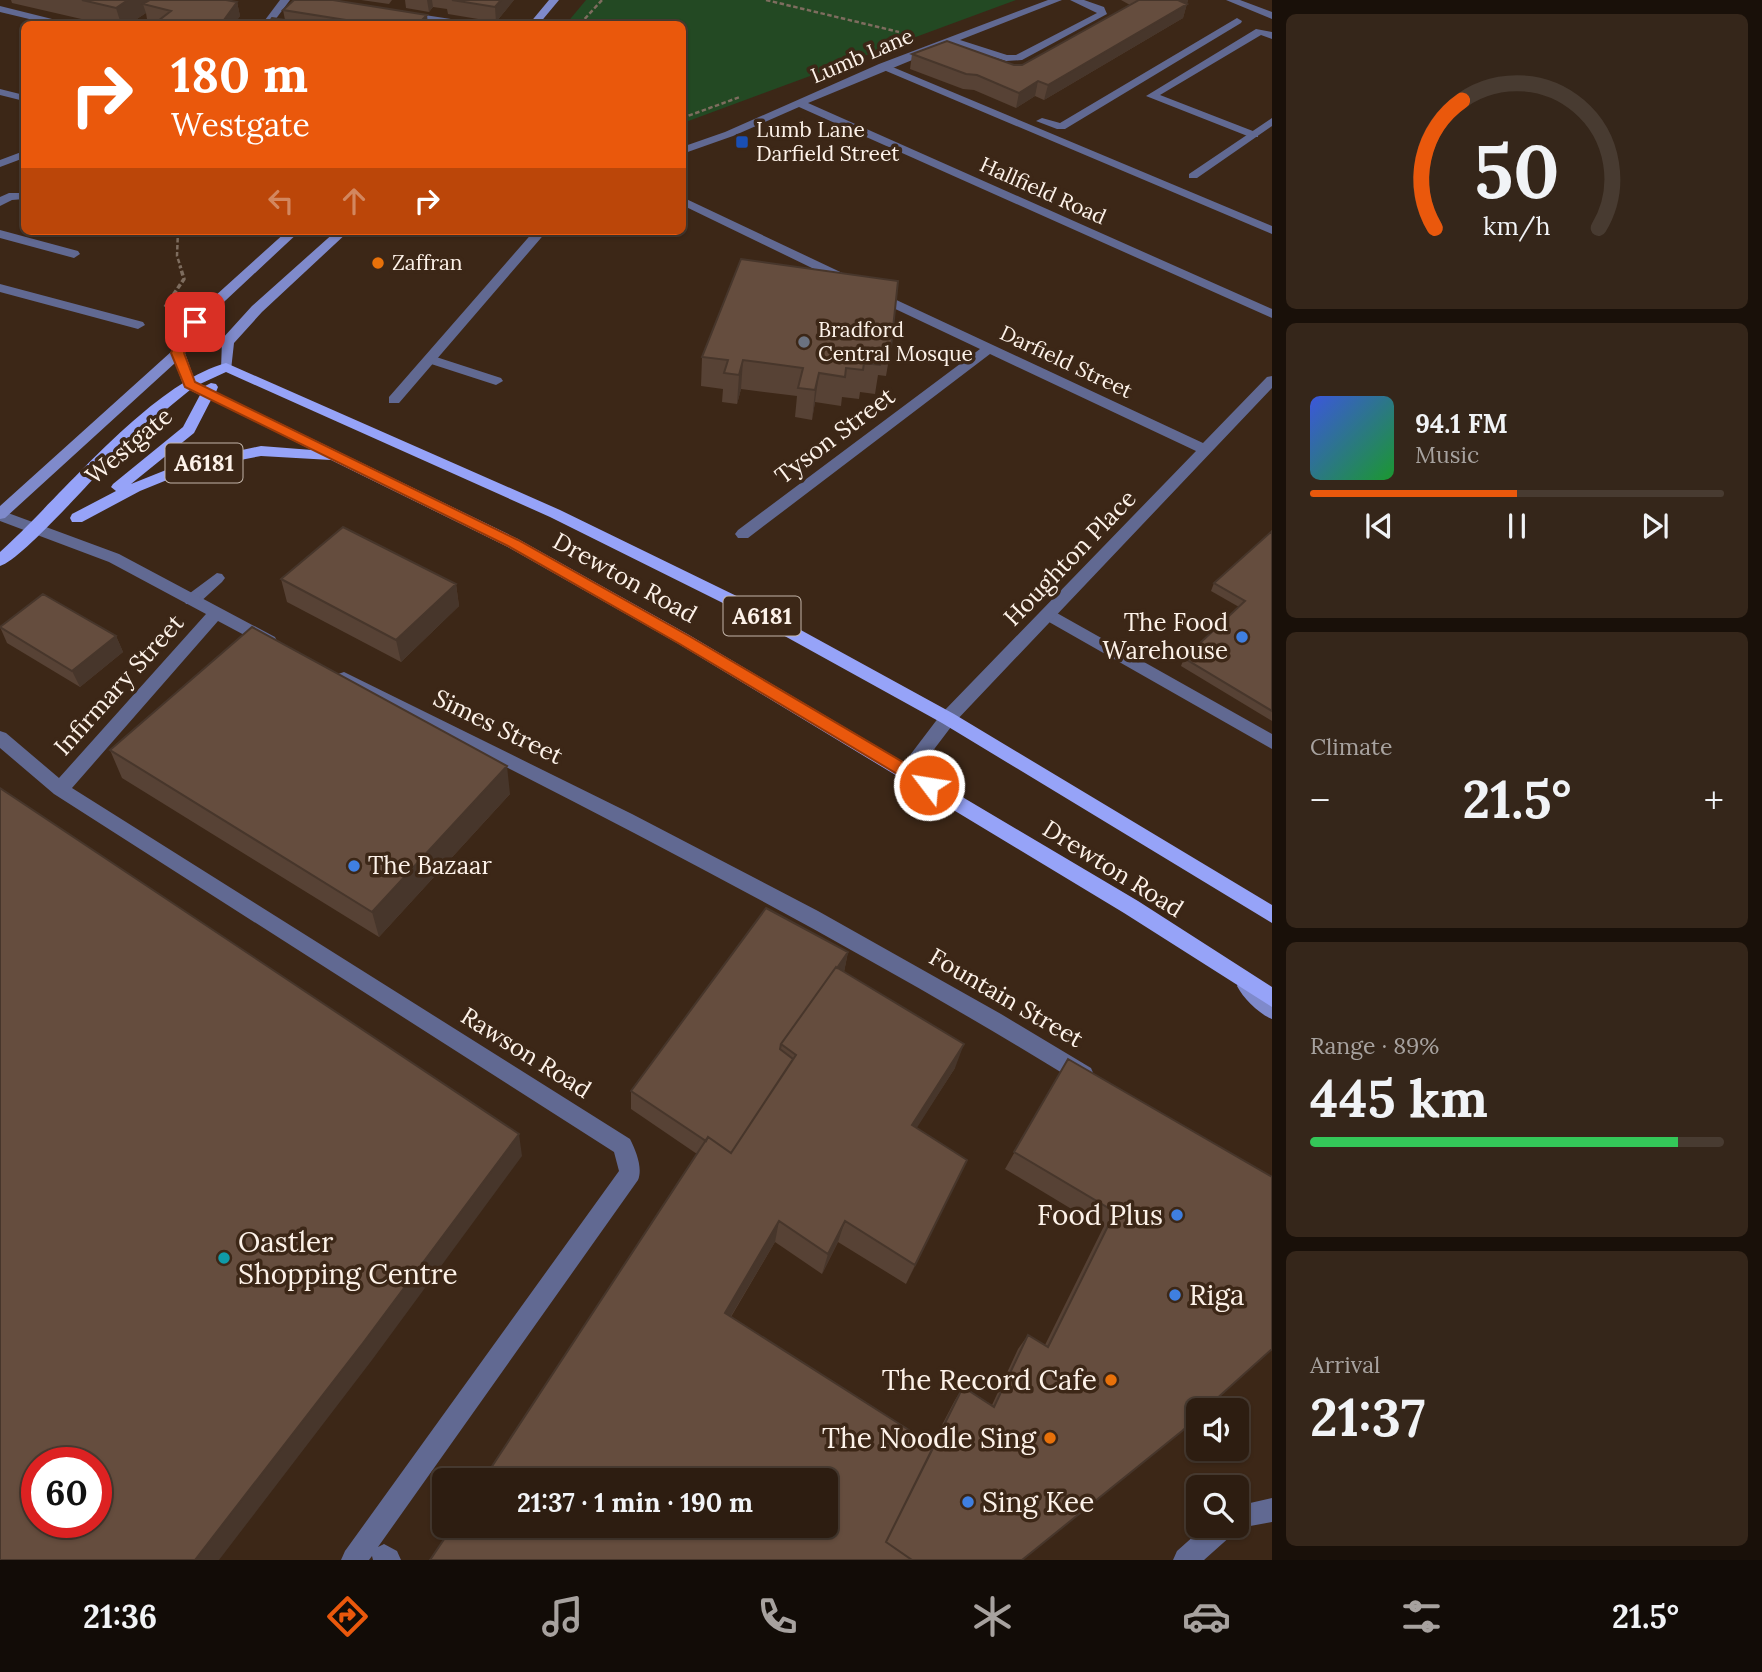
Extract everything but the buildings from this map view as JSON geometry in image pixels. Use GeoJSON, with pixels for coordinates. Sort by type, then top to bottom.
{"type":"FeatureCollection","features":[{"type":"Feature","properties":{"kind":"main road"},"geometry":{"type":"LineString","coordinates":[[536,21],[554,0]]}},
{"type":"Feature","properties":{"kind":"main road"},"geometry":{"type":"LineString","coordinates":[[0,514],[177,353],[189,327],[290,235]]}},
{"type":"Feature","properties":{"kind":"main road","name":"Westgate"},"geometry":{"type":"LineString","coordinates":[[36,530],[77,518],[161,455],[189,430],[206,394],[226,368],[227,342],[257,309],[339,235]]}},
{"type":"Feature","properties":{"kind":"main road","name":"Westgate"},"geometry":{"type":"LineString","coordinates":[[177,353],[189,384]]}},
{"type":"Feature","properties":{"kind":"main road","name":"Westgate"},"geometry":{"type":"LineString","coordinates":[[0,561],[36,530],[122,439],[189,384],[226,368]]}},
{"type":"Feature","properties":{"kind":"main road","name":"Drewton Road"},"geometry":{"type":"LineString","coordinates":[[226,368],[533,503],[749,609],[948,718],[1272,915]]}},
{"type":"Feature","properties":{"kind":"main road","name":"Drewton Road"},"geometry":{"type":"LineString","coordinates":[[189,384],[513,543],[684,639],[1130,907],[1272,998]]}},
{"type":"Feature","properties":{"kind":"main road","name":"A6181"},"geometry":{"type":"LineString","coordinates":[[77,518],[135,488],[191,465],[261,451],[342,457]]}},
{"type":"Feature","properties":{"kind":"main road"},"geometry":{"type":"LineString","coordinates":[[1236,974],[1272,1010]]}},
{"type":"Feature","properties":{"kind":"street"},"geometry":{"type":"LineString","coordinates":[[269,21],[285,0]]}},
{"type":"Feature","properties":{"kind":"street","name":"Lumb Lane"},"geometry":{"type":"LineString","coordinates":[[686,149],[729,134],[883,66],[1057,0]]}},
{"type":"Feature","properties":{"kind":"street"},"geometry":{"type":"LineString","coordinates":[[949,40],[1006,58],[1018,58],[1102,14],[1100,9],[1075,0]]}},
{"type":"Feature","properties":{"kind":"street"},"geometry":{"type":"LineString","coordinates":[[1231,0],[1272,16]]}},
{"type":"Feature","properties":{"kind":"street"},"geometry":{"type":"LineString","coordinates":[[1248,7],[1262,0]]}},
{"type":"Feature","properties":{"kind":"street"},"geometry":{"type":"LineString","coordinates":[[0,9],[48,21]]}},
{"type":"Feature","properties":{"kind":"street"},"geometry":{"type":"LineString","coordinates":[[398,14],[444,21]]}},
{"type":"Feature","properties":{"kind":"street"},"geometry":{"type":"LineString","coordinates":[[988,109],[1019,114],[1061,127],[1237,21]]}},
{"type":"Feature","properties":{"kind":"street"},"geometry":{"type":"LineString","coordinates":[[1258,137],[1151,96],[1260,32],[1272,36]]}},
{"type":"Feature","properties":{"kind":"street"},"geometry":{"type":"LineString","coordinates":[[883,66],[1272,230]]}},
{"type":"Feature","properties":{"kind":"street"},"geometry":{"type":"LineString","coordinates":[[0,92],[21,97]]}},
{"type":"Feature","properties":{"kind":"street","name":"Hallfield Road"},"geometry":{"type":"LineString","coordinates":[[798,103],[1272,314]]}},
{"type":"Feature","properties":{"kind":"street"},"geometry":{"type":"LineString","coordinates":[[1193,176],[1258,137],[1272,121]]}},
{"type":"Feature","properties":{"kind":"street"},"geometry":{"type":"LineString","coordinates":[[0,164],[21,155]]}},
{"type":"Feature","properties":{"kind":"street"},"geometry":{"type":"LineString","coordinates":[[0,202],[9,197],[21,196]]}},
{"type":"Feature","properties":{"kind":"street","name":"Darfield Street"},"geometry":{"type":"LineString","coordinates":[[686,203],[1205,450]]}},
{"type":"Feature","properties":{"kind":"street"},"geometry":{"type":"LineString","coordinates":[[394,400],[538,235]]}},
{"type":"Feature","properties":{"kind":"street"},"geometry":{"type":"LineString","coordinates":[[2,236],[74,254]]}},
{"type":"Feature","properties":{"kind":"street"},"geometry":{"type":"LineString","coordinates":[[0,288],[138,325]]}},
{"type":"Feature","properties":{"kind":"street","name":"Tyson Street"},"geometry":{"type":"LineString","coordinates":[[743,534],[988,349]]}},
{"type":"Feature","properties":{"kind":"street"},"geometry":{"type":"LineString","coordinates":[[430,359],[496,381]]}},
{"type":"Feature","properties":{"kind":"street","name":"Houghton Place"},"geometry":{"type":"LineString","coordinates":[[907,772],[948,718],[1272,380]]}},
{"type":"Feature","properties":{"kind":"street"},"geometry":{"type":"LineString","coordinates":[[0,514],[114,558],[215,614],[290,651]]}},
{"type":"Feature","properties":{"kind":"street"},"geometry":{"type":"LineString","coordinates":[[192,600],[217,578]]}},
{"type":"Feature","properties":{"kind":"street","name":"Infirmary Street"},"geometry":{"type":"LineString","coordinates":[[60,789],[215,614]]}},
{"type":"Feature","properties":{"kind":"street"},"geometry":{"type":"LineString","coordinates":[[1048,614],[1272,742]]}},
{"type":"Feature","properties":{"kind":"street","name":"Simes Street"},"geometry":{"type":"LineString","coordinates":[[327,670],[669,840],[780,901]]}},
{"type":"Feature","properties":{"kind":"street","name":"Rawson Road"},"geometry":{"type":"LineString","coordinates":[[0,738],[60,789],[623,1146],[630,1173],[373,1555]]}},
{"type":"Feature","properties":{"kind":"street","name":"Fountain Street"},"geometry":{"type":"LineString","coordinates":[[780,901],[988,1015],[1102,1086]]}},
{"type":"Feature","properties":{"kind":"street"},"geometry":{"type":"LineString","coordinates":[[1249,1515],[1272,1510]]}},
{"type":"Feature","properties":{"kind":"street"},"geometry":{"type":"LineString","coordinates":[[1186,1560],[1210,1538]]}},
{"type":"Feature","properties":{"kind":"path"},"geometry":{"type":"LineString","coordinates":[[583,21],[602,0]]}},
{"type":"Feature","properties":{"kind":"path"},"geometry":{"type":"LineString","coordinates":[[766,0],[909,35]]}},
{"type":"Feature","properties":{"kind":"path"},"geometry":{"type":"LineString","coordinates":[[162,312],[184,279],[177,256],[178,235]]}},
{"type":"Feature","properties":{"kind":"green space"},"geometry":{"type":"Polygon","coordinates":[[[586,0],[1016,0],[686,122],[686,21],[568,21],[586,0]]]}},
{"type":"Feature","properties":{"kind":"place","name":"Lumb Lane Darfield Street"},"geometry":{"type":"Point","coordinates":[742,142]}},
{"type":"Feature","properties":{"kind":"place","name":"Zaffran"},"geometry":{"type":"Point","coordinates":[378,263]}},
{"type":"Feature","properties":{"kind":"place","name":"Bradford Central Mosque"},"geometry":{"type":"Point","coordinates":[804,342]}},
{"type":"Feature","properties":{"kind":"place","name":"The Food Warehouse"},"geometry":{"type":"Point","coordinates":[1242,637]}},
{"type":"Feature","properties":{"kind":"place","name":"The Bazaar"},"geometry":{"type":"Point","coordinates":[354,866]}},
{"type":"Feature","properties":{"kind":"place","name":"Food Plus"},"geometry":{"type":"Point","coordinates":[1177,1215]}},
{"type":"Feature","properties":{"kind":"place","name":"Oastler Shopping Centre"},"geometry":{"type":"Point","coordinates":[224,1258]}},
{"type":"Feature","properties":{"kind":"place","name":"Riga"},"geometry":{"type":"Point","coordinates":[1175,1295]}},
{"type":"Feature","properties":{"kind":"place","name":"The Record Cafe"},"geometry":{"type":"Point","coordinates":[1111,1380]}},
{"type":"Feature","properties":{"kind":"place","name":"The Noodle Sing"},"geometry":{"type":"Point","coordinates":[1050,1438]}},
{"type":"Feature","properties":{"kind":"place","name":"Sing Kee"},"geometry":{"type":"Point","coordinates":[968,1502]}},
{"type":"Feature","properties":{"kind":"route"},"geometry":{"type":"LineString","coordinates":[[195,322],[189,327],[177,353],[189,384],[513,543],[684,639],[929,785]]}}]}
